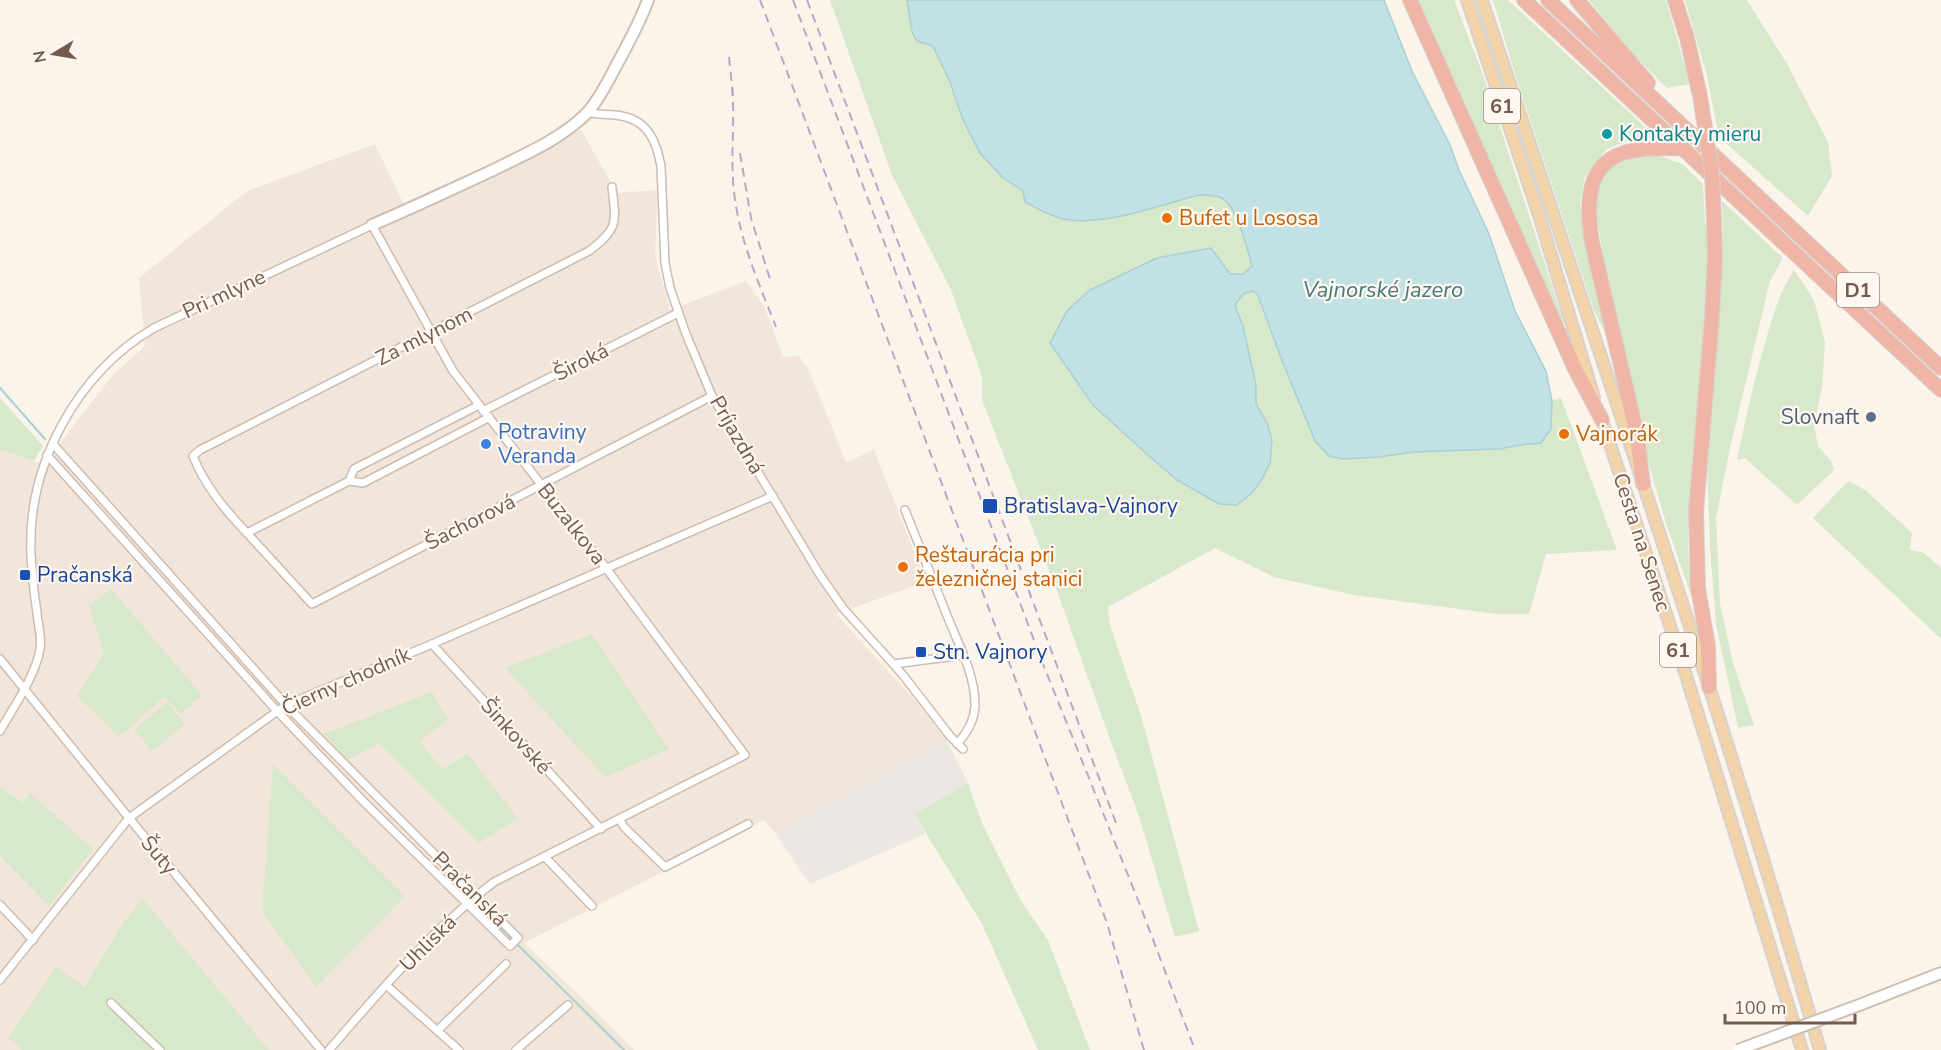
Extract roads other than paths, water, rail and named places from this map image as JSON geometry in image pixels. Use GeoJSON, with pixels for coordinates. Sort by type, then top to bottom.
{"type":"FeatureCollection","features":[{"type":"Feature","properties":{"kind":"highway"},"geometry":{"type":"LineString","coordinates":[[1410,0],[1575,369],[1602,420]]}},
{"type":"Feature","properties":{"kind":"highway","name":"D1"},"geometry":{"type":"LineString","coordinates":[[1524,0],[1941,390]]}},
{"type":"Feature","properties":{"kind":"highway","name":"D1"},"geometry":{"type":"LineString","coordinates":[[1548,0],[1941,368]]}},
{"type":"Feature","properties":{"kind":"highway"},"geometry":{"type":"LineString","coordinates":[[1577,0],[1688,131]]}},
{"type":"Feature","properties":{"kind":"highway"},"geometry":{"type":"LineString","coordinates":[[1675,0],[1700,96],[1712,173],[1715,257],[1698,473],[1696,536],[1698,588],[1708,646],[1709,687]]}},
{"type":"Feature","properties":{"kind":"highway"},"geometry":{"type":"LineString","coordinates":[[1642,484],[1637,435],[1592,242],[1588,216],[1589,198],[1600,169],[1614,157],[1636,150],[1683,148]]}},
{"type":"Feature","properties":{"kind":"main road","name":"Cesta na Senec"},"geometry":{"type":"LineString","coordinates":[[1467,0],[1538,212],[1602,420],[1679,653],[1802,1050]]}},
{"type":"Feature","properties":{"kind":"main road","name":"Cesta na Senec"},"geometry":{"type":"LineString","coordinates":[[1482,0],[1709,687],[1820,1050]]}},
{"type":"Feature","properties":{"kind":"street","name":"Pri mlyne"},"geometry":{"type":"LineString","coordinates":[[0,731],[32,672],[40,649],[31,538],[35,503],[47,455],[74,406],[100,372],[138,338],[171,319],[433,199],[537,148],[562,133],[587,112],[601,94],[629,43],[648,0]]}},
{"type":"Feature","properties":{"kind":"street","name":"Príjazdná"},"geometry":{"type":"LineString","coordinates":[[587,112],[630,117],[640,123],[655,143],[662,166],[665,263],[670,288],[712,396],[820,575],[843,608],[894,664],[960,747],[973,719],[975,707],[973,690],[963,655]]}},
{"type":"Feature","properties":{"kind":"street","name":"Za mlynom"},"geometry":{"type":"LineString","coordinates":[[247,533],[222,506],[199,472],[193,456],[200,450],[589,251],[607,237],[615,224],[612,187]]}},
{"type":"Feature","properties":{"kind":"street","name":"Buzalkova"},"geometry":{"type":"LineString","coordinates":[[372,225],[453,371],[606,568],[745,755]]}},
{"type":"Feature","properties":{"kind":"street","name":"Široká"},"geometry":{"type":"LineString","coordinates":[[349,481],[354,469],[678,313]]}},
{"type":"Feature","properties":{"kind":"street","name":"Šachorová"},"geometry":{"type":"LineString","coordinates":[[247,533],[312,604],[712,396]]}},
{"type":"Feature","properties":{"kind":"street","name":"Široká"},"geometry":{"type":"LineString","coordinates":[[247,533],[349,481],[363,483],[488,418]]}},
{"type":"Feature","properties":{"kind":"street","name":"Pračanská"},"geometry":{"type":"LineString","coordinates":[[47,455],[277,711],[363,801],[510,946],[518,938],[286,705],[52,444]]}},
{"type":"Feature","properties":{"kind":"street","name":"Čierny chodník"},"geometry":{"type":"LineString","coordinates":[[0,980],[129,818],[286,705],[773,496]]}},
{"type":"Feature","properties":{"kind":"street"},"geometry":{"type":"LineString","coordinates":[[894,664],[963,655],[904,510]]}},
{"type":"Feature","properties":{"kind":"street","name":"Šinkovské"},"geometry":{"type":"LineString","coordinates":[[432,644],[601,829]]}},
{"type":"Feature","properties":{"kind":"street","name":"Šuty"},"geometry":{"type":"LineString","coordinates":[[0,659],[321,1050]]}},
{"type":"Feature","properties":{"kind":"street","name":"Uhliská"},"geometry":{"type":"LineString","coordinates":[[328,1050],[386,985],[467,903],[494,882],[745,755]]}},
{"type":"Feature","properties":{"kind":"street"},"geometry":{"type":"LineString","coordinates":[[620,820],[624,827],[665,867],[748,824]]}},
{"type":"Feature","properties":{"kind":"street"},"geometry":{"type":"LineString","coordinates":[[545,857],[592,906]]}},
{"type":"Feature","properties":{"kind":"street"},"geometry":{"type":"LineString","coordinates":[[0,905],[33,940]]}},
{"type":"Feature","properties":{"kind":"street"},"geometry":{"type":"LineString","coordinates":[[438,1030],[506,964]]}},
{"type":"Feature","properties":{"kind":"street"},"geometry":{"type":"LineString","coordinates":[[1738,1050],[1941,973]]}},
{"type":"Feature","properties":{"kind":"street"},"geometry":{"type":"LineString","coordinates":[[386,985],[459,1050]]}},
{"type":"Feature","properties":{"kind":"street"},"geometry":{"type":"LineString","coordinates":[[111,1003],[160,1050]]}},
{"type":"Feature","properties":{"kind":"street"},"geometry":{"type":"LineString","coordinates":[[516,1050],[568,1005]]}},
{"type":"Feature","properties":{"kind":"water","name":"Vajnorské jazero"},"geometry":{"type":"Polygon","coordinates":[[[907,0],[1384,0],[1412,71],[1450,145],[1489,234],[1515,311],[1546,371],[1552,401],[1551,429],[1541,443],[1499,449],[1414,452],[1343,459],[1329,456],[1315,441],[1257,293],[1252,291],[1243,294],[1235,305],[1243,326],[1256,385],[1256,404],[1267,423],[1272,440],[1270,463],[1251,494],[1237,505],[1219,504],[1177,480],[1093,405],[1050,343],[1067,311],[1090,290],[1157,258],[1211,248],[1230,274],[1243,274],[1252,266],[1233,210],[1222,198],[1199,195],[1114,218],[1079,221],[1058,218],[1025,202],[1023,191],[1002,177],[980,153],[963,120],[950,82],[933,46],[917,41],[912,32],[907,0]]]}},
{"type":"Feature","properties":{"kind":"waterway"},"geometry":{"type":"LineString","coordinates":[[0,388],[45,439]]}},
{"type":"Feature","properties":{"kind":"waterway"},"geometry":{"type":"LineString","coordinates":[[478,905],[511,938]]}},
{"type":"Feature","properties":{"kind":"waterway"},"geometry":{"type":"LineString","coordinates":[[518,945],[624,1050]]}},
{"type":"Feature","properties":{"kind":"railway"},"geometry":{"type":"LineString","coordinates":[[760,0],[1107,923],[1144,1050]]}},
{"type":"Feature","properties":{"kind":"railway"},"geometry":{"type":"LineString","coordinates":[[793,0],[1043,664],[1138,900],[1195,1050]]}},
{"type":"Feature","properties":{"kind":"railway"},"geometry":{"type":"LineString","coordinates":[[807,0],[1116,823]]}},
{"type":"Feature","properties":{"kind":"railway"},"geometry":{"type":"LineString","coordinates":[[729,57],[733,96]]}},
{"type":"Feature","properties":{"kind":"railway"},"geometry":{"type":"LineString","coordinates":[[732,87],[733,180],[738,218],[776,327]]}},
{"type":"Feature","properties":{"kind":"railway"},"geometry":{"type":"LineString","coordinates":[[740,153],[751,218],[770,279]]}},
{"type":"Feature","properties":{"kind":"place","name":"Kontakty mieru"},"geometry":{"type":"Point","coordinates":[1607,134]}},
{"type":"Feature","properties":{"kind":"place","name":"Bufet u Lososa"},"geometry":{"type":"Point","coordinates":[1167,218]}},
{"type":"Feature","properties":{"kind":"place","name":"Slovnaft"},"geometry":{"type":"Point","coordinates":[1871,417]}},
{"type":"Feature","properties":{"kind":"place","name":"Vajnorák"},"geometry":{"type":"Point","coordinates":[1564,434]}},
{"type":"Feature","properties":{"kind":"place","name":"Potraviny Veranda"},"geometry":{"type":"Point","coordinates":[486,444]}},
{"type":"Feature","properties":{"kind":"place","name":"Bratislava-Vajnory"},"geometry":{"type":"Point","coordinates":[990,506]}},
{"type":"Feature","properties":{"kind":"place","name":"Reštaurácia pri železničnej stanici"},"geometry":{"type":"Point","coordinates":[903,567]}},
{"type":"Feature","properties":{"kind":"place","name":"Pračanská"},"geometry":{"type":"Point","coordinates":[25,575]}},
{"type":"Feature","properties":{"kind":"place","name":"Stn. Vajnory"},"geometry":{"type":"Point","coordinates":[921,652]}}]}
